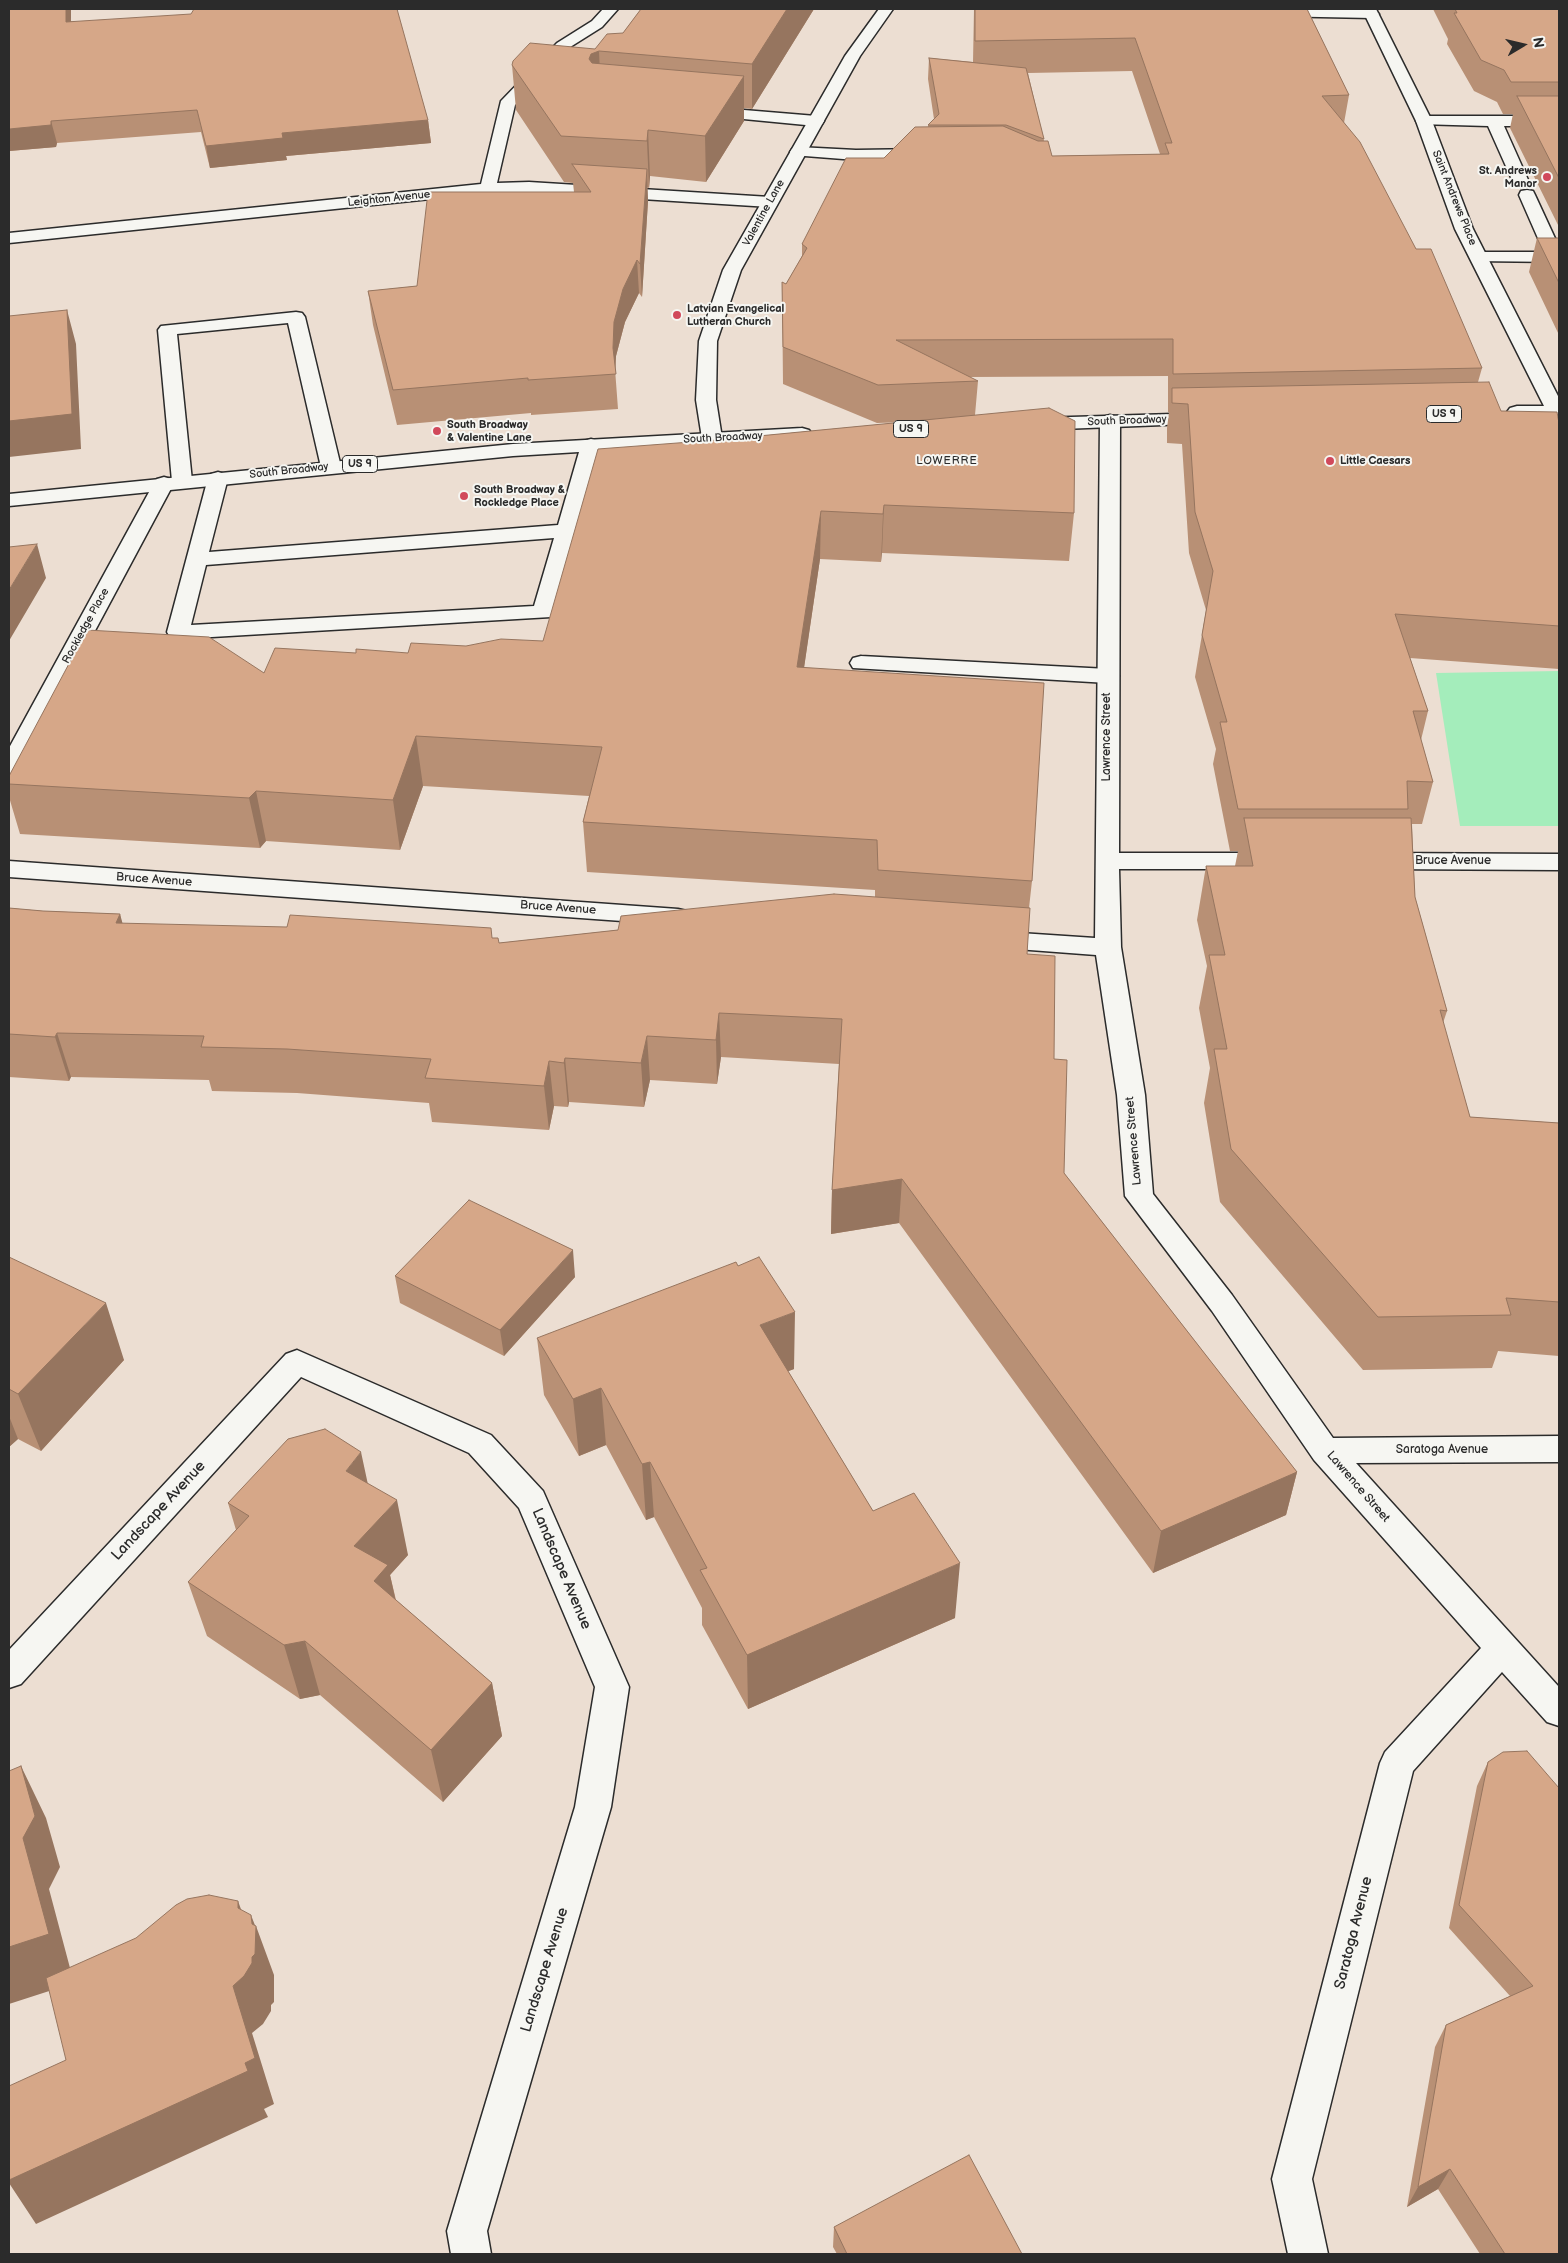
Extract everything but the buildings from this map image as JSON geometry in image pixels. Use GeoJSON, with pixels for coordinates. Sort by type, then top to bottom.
{"type":"FeatureCollection","features":[{"type":"Feature","properties":{"kind":"street"},"geometry":{"type":"LineString","coordinates":[[488,188],[507,104],[562,46],[597,24],[611,9]]}},
{"type":"Feature","properties":{"kind":"street","name":"Valentine Lane"},"geometry":{"type":"LineString","coordinates":[[712,438],[706,400],[708,341],[732,270],[853,56],[886,9]]}},
{"type":"Feature","properties":{"kind":"street"},"geometry":{"type":"LineString","coordinates":[[1259,13],[1295,11],[1370,12]]}},
{"type":"Feature","properties":{"kind":"street","name":"Saint Andrews Place"},"geometry":{"type":"LineString","coordinates":[[1370,12],[1424,121],[1464,229],[1558,412]]}},
{"type":"Feature","properties":{"kind":"street"},"geometry":{"type":"LineString","coordinates":[[690,110],[816,120]]}},
{"type":"Feature","properties":{"kind":"street"},"geometry":{"type":"LineString","coordinates":[[1424,121],[1559,121]]}},
{"type":"Feature","properties":{"kind":"street"},"geometry":{"type":"LineString","coordinates":[[1479,257],[1557,256],[1494,121]]}},
{"type":"Feature","properties":{"kind":"street"},"geometry":{"type":"LineString","coordinates":[[798,152],[856,155],[935,154]]}},
{"type":"Feature","properties":{"kind":"street","name":"Leighton Avenue"},"geometry":{"type":"LineString","coordinates":[[9,238],[488,188],[529,187],[770,202]]}},
{"type":"Feature","properties":{"kind":"street"},"geometry":{"type":"LineString","coordinates":[[173,482],[167,330],[296,317],[331,467]]}},
{"type":"Feature","properties":{"kind":"street"},"geometry":{"type":"LineString","coordinates":[[1498,413],[1558,412]]}},
{"type":"Feature","properties":{"kind":"street","name":"South Broadway"},"geometry":{"type":"LineString","coordinates":[[1022,425],[1227,418]]}},
{"type":"Feature","properties":{"kind":"street","name":"Lawrence Street"},"geometry":{"type":"LineString","coordinates":[[1110,421],[1106,861],[1108,947],[1131,1095],[1139,1196],[1222,1302],[1325,1451],[1559,1711]]}},
{"type":"Feature","properties":{"kind":"street","name":"South Broadway"},"geometry":{"type":"LineString","coordinates":[[9,500],[173,482],[513,450],[825,433]]}},
{"type":"Feature","properties":{"kind":"street"},"geometry":{"type":"LineString","coordinates":[[218,478],[178,632],[543,612],[591,445]]}},
{"type":"Feature","properties":{"kind":"street","name":"Rockledge Place"},"geometry":{"type":"LineString","coordinates":[[9,769],[173,482]]}},
{"type":"Feature","properties":{"kind":"street"},"geometry":{"type":"LineString","coordinates":[[197,559],[566,532]]}},
{"type":"Feature","properties":{"kind":"street"},"geometry":{"type":"LineString","coordinates":[[861,663],[1108,676]]}},
{"type":"Feature","properties":{"kind":"street"},"geometry":{"type":"LineString","coordinates":[[1106,861],[1294,861]]}},
{"type":"Feature","properties":{"kind":"street","name":"Bruce Avenue"},"geometry":{"type":"LineString","coordinates":[[1353,861],[1559,862]]}},
{"type":"Feature","properties":{"kind":"street","name":"Bruce Avenue"},"geometry":{"type":"LineString","coordinates":[[9,870],[702,918]]}},
{"type":"Feature","properties":{"kind":"street"},"geometry":{"type":"LineString","coordinates":[[970,937],[1108,947]]}},
{"type":"Feature","properties":{"kind":"street","name":"Landscape Avenue"},"geometry":{"type":"LineString","coordinates":[[9,1673],[297,1362],[480,1444],[532,1500],[612,1687],[594,1807],[468,2231],[471,2254]]}},
{"type":"Feature","properties":{"kind":"street","name":"Saratoga Avenue"},"geometry":{"type":"LineString","coordinates":[[1325,1451],[1559,1449]]}},
{"type":"Feature","properties":{"kind":"street","name":"Saratoga Avenue"},"geometry":{"type":"LineString","coordinates":[[1308,2254],[1292,2179],[1397,1763],[1502,1649]]}},
{"type":"Feature","properties":{"kind":"green space"},"geometry":{"type":"Polygon","coordinates":[[[1559,671],[1559,826],[1460,826],[1436,673],[1559,671]]]}},
{"type":"Feature","properties":{"kind":"place","name":"St. Andrews Manor"},"geometry":{"type":"Point","coordinates":[1547,177]}},
{"type":"Feature","properties":{"kind":"place","name":"Latvian Evangelical Lutheran Church"},"geometry":{"type":"Point","coordinates":[677,315]}},
{"type":"Feature","properties":{"kind":"place","name":"South Broadway & Valentine Lane"},"geometry":{"type":"Point","coordinates":[437,431]}},
{"type":"Feature","properties":{"kind":"place","name":"Little Caesars"},"geometry":{"type":"Point","coordinates":[1330,461]}},
{"type":"Feature","properties":{"kind":"place","name":"South Broadway & Rockledge Place"},"geometry":{"type":"Point","coordinates":[464,496]}},
{"type":"Feature","properties":{"kind":"district","name":"LOWERRE"},"geometry":{"type":"Point","coordinates":[947,461]}}]}
